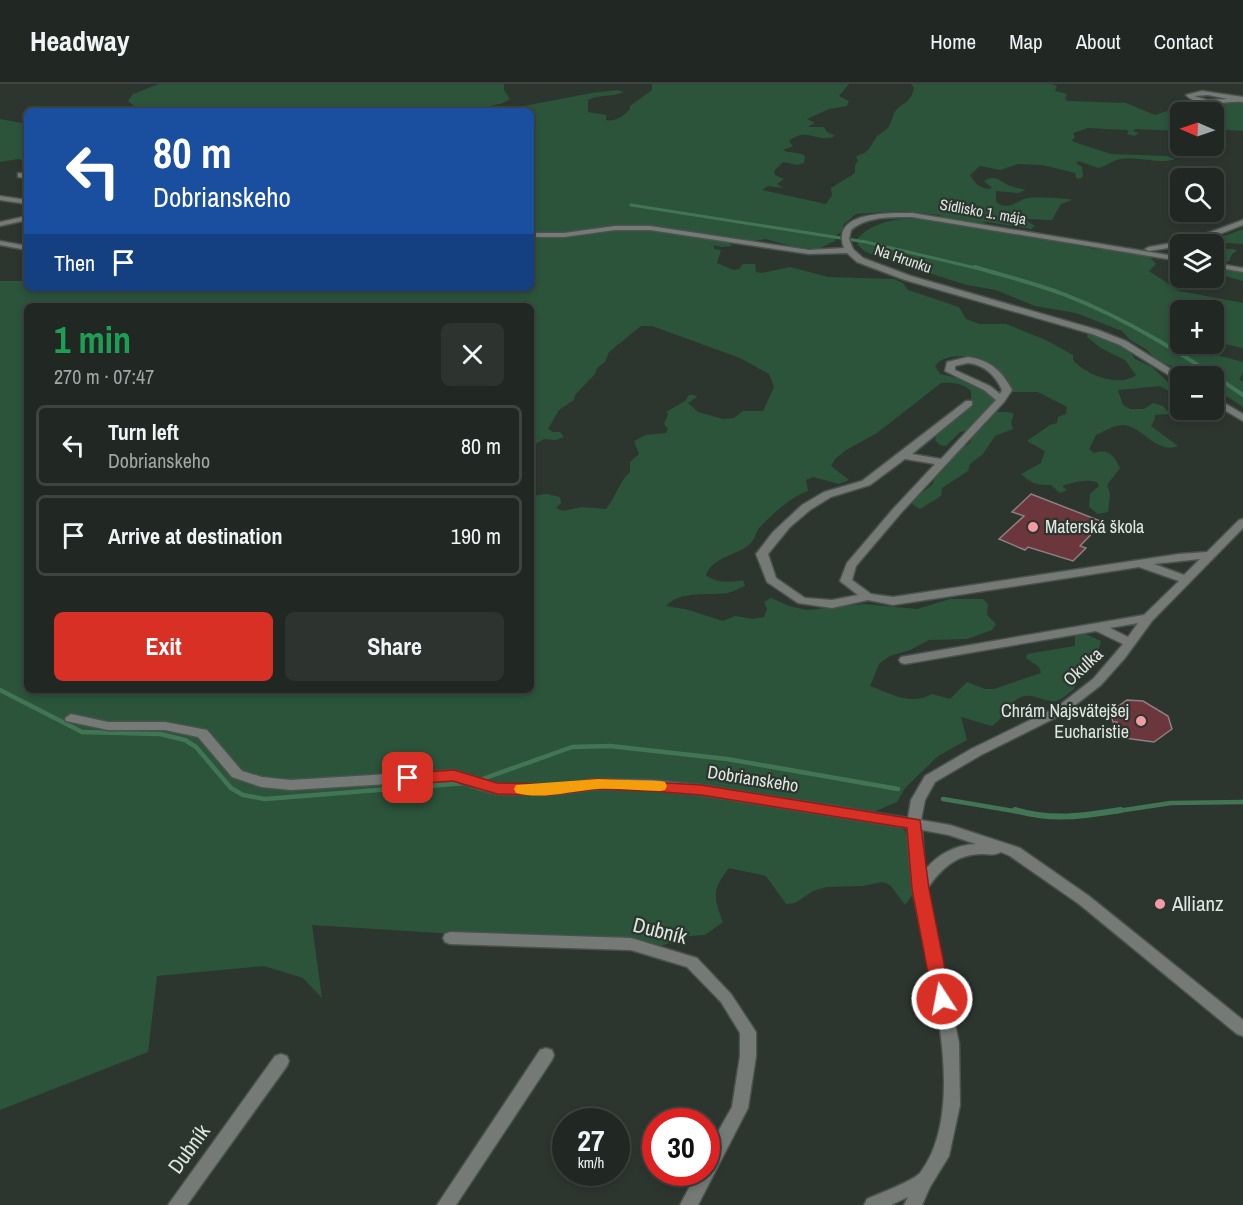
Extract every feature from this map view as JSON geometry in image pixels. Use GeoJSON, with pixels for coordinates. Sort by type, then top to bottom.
{"type":"FeatureCollection","features":[{"type":"Feature","properties":{"kind":"street"},"geometry":{"type":"LineString","coordinates":[[1204,93],[1242,99],[1201,101],[1192,99],[1189,95],[1204,93]]}},
{"type":"Feature","properties":{"kind":"street"},"geometry":{"type":"LineString","coordinates":[[0,198],[24,202]]}},
{"type":"Feature","properties":{"kind":"street","name":"Sídlisko 1. mája"},"geometry":{"type":"LineString","coordinates":[[849,250],[844,238],[846,232],[855,224],[867,218],[890,215],[939,218],[1170,257]]}},
{"type":"Feature","properties":{"kind":"street"},"geometry":{"type":"LineString","coordinates":[[0,224],[24,219]]}},
{"type":"Feature","properties":{"kind":"street","name":"Sídlisko 1. mája"},"geometry":{"type":"LineString","coordinates":[[1214,234],[1243,222]]}},
{"type":"Feature","properties":{"kind":"street","name":"Na Hrunku"},"geometry":{"type":"LineString","coordinates":[[534,235],[564,235],[615,228],[650,228],[809,252],[849,250],[860,260],[908,278],[1095,332],[1124,343],[1170,373]]}},
{"type":"Feature","properties":{"kind":"street"},"geometry":{"type":"LineString","coordinates":[[0,243],[24,247]]}},
{"type":"Feature","properties":{"kind":"street","name":"Sídlisko 1. mája"},"geometry":{"type":"LineString","coordinates":[[1138,251],[1170,246]]}},
{"type":"Feature","properties":{"kind":"street"},"geometry":{"type":"LineString","coordinates":[[1224,267],[1243,270]]}},
{"type":"Feature","properties":{"kind":"street"},"geometry":{"type":"LineString","coordinates":[[868,597],[846,581],[851,565],[1001,400],[1007,390],[1002,377],[992,367],[972,360],[960,360],[950,364],[950,371],[987,388],[1001,400]]}},
{"type":"Feature","properties":{"kind":"street"},"geometry":{"type":"LineString","coordinates":[[969,403],[904,456],[863,485],[839,490],[813,503],[775,534],[762,554],[771,580],[802,601],[832,604],[868,597],[893,601],[1141,563],[1209,555]]}},
{"type":"Feature","properties":{"kind":"street"},"geometry":{"type":"LineString","coordinates":[[1224,406],[1243,418]]}},
{"type":"Feature","properties":{"kind":"street"},"geometry":{"type":"LineString","coordinates":[[904,456],[943,462]]}},
{"type":"Feature","properties":{"kind":"street","name":"Okulka"},"geometry":{"type":"LineString","coordinates":[[914,824],[918,800],[930,779],[976,752],[1061,710],[1097,682],[1121,655],[1148,618],[1243,522]]}},
{"type":"Feature","properties":{"kind":"street"},"geometry":{"type":"LineString","coordinates":[[1141,563],[1185,579]]}},
{"type":"Feature","properties":{"kind":"street"},"geometry":{"type":"LineString","coordinates":[[905,660],[1148,618]]}},
{"type":"Feature","properties":{"kind":"street"},"geometry":{"type":"LineString","coordinates":[[1095,626],[1129,642]]}},
{"type":"Feature","properties":{"kind":"street","name":"Dobrianskeho"},"geometry":{"type":"LineString","coordinates":[[71,718],[108,726],[165,726],[202,733],[237,774],[261,782],[291,785],[454,775],[485,787],[550,790],[598,784],[652,785],[701,790],[950,830],[1014,852],[1083,900],[1243,1029]]}},
{"type":"Feature","properties":{"kind":"street"},"geometry":{"type":"LineString","coordinates":[[913,1205],[924,1181],[940,1156],[952,1105],[951,1043],[920,889],[914,824]]}},
{"type":"Feature","properties":{"kind":"street"},"geometry":{"type":"LineString","coordinates":[[920,889],[935,866],[958,852],[987,849],[1014,852]]}},
{"type":"Feature","properties":{"kind":"street","name":"Dubník"},"geometry":{"type":"LineString","coordinates":[[450,938],[631,944],[692,962],[726,998],[748,1032],[748,1056],[740,1108],[720,1146]]}},
{"type":"Feature","properties":{"kind":"street"},"geometry":{"type":"LineString","coordinates":[[446,1205],[546,1055]]}},
{"type":"Feature","properties":{"kind":"street","name":"Dubník"},"geometry":{"type":"LineString","coordinates":[[177,1205],[280,1061]]}},
{"type":"Feature","properties":{"kind":"street"},"geometry":{"type":"LineString","coordinates":[[873,1205],[924,1181]]}},
{"type":"Feature","properties":{"kind":"street","name":"Dubník"},"geometry":{"type":"LineString","coordinates":[[689,1205],[699,1186]]}},
{"type":"Feature","properties":{"kind":"green space"},"geometry":{"type":"Polygon","coordinates":[[[159,84],[504,84],[504,90],[510,99],[482,108],[135,108],[128,101],[133,94],[159,84]]]}},
{"type":"Feature","properties":{"kind":"green space"},"geometry":{"type":"Polygon","coordinates":[[[652,84],[849,84],[839,96],[849,101],[847,106],[829,109],[807,119],[815,123],[808,127],[824,127],[827,132],[835,136],[822,138],[802,135],[789,141],[793,146],[783,150],[805,156],[804,163],[797,165],[783,162],[774,171],[775,175],[784,179],[777,184],[783,188],[768,186],[762,190],[826,204],[832,195],[831,188],[855,173],[855,165],[858,161],[856,156],[868,150],[877,137],[886,130],[896,110],[908,101],[914,88],[911,84],[1051,84],[1057,86],[1055,91],[1067,94],[1065,98],[1067,101],[1126,103],[1155,115],[1170,110],[1170,131],[1135,129],[1133,131],[1139,133],[1134,136],[1127,134],[1129,131],[1126,130],[1088,128],[1073,133],[1075,137],[1072,140],[1111,154],[1167,156],[1175,159],[1162,161],[1121,159],[1099,168],[1078,161],[1076,163],[1082,167],[1083,176],[1080,179],[1076,178],[1075,173],[1042,165],[1018,164],[1000,170],[980,166],[970,175],[982,188],[992,188],[984,181],[993,178],[1025,190],[1019,193],[996,191],[996,202],[1000,205],[1008,206],[1031,198],[1072,200],[1061,204],[1052,220],[1024,219],[1035,226],[1031,229],[988,222],[979,223],[979,225],[1094,249],[1143,253],[1156,264],[1149,271],[1170,285],[1170,288],[1243,303],[1243,348],[1224,344],[1224,300],[1170,300],[1170,354],[1213,354],[1243,362],[1243,373],[1239,379],[1243,382],[1243,407],[1224,395],[1224,366],[1171,366],[1158,361],[1122,331],[1076,313],[1035,306],[996,290],[967,285],[878,257],[864,251],[858,245],[857,239],[865,231],[885,222],[918,218],[940,220],[943,218],[940,215],[901,211],[856,214],[843,225],[843,230],[836,236],[835,241],[818,249],[795,247],[765,239],[750,242],[732,238],[725,240],[732,245],[721,247],[714,245],[714,249],[721,250],[717,263],[733,270],[739,269],[743,264],[755,264],[756,272],[762,273],[790,267],[828,277],[894,279],[903,283],[908,290],[959,307],[966,319],[980,324],[1006,324],[1046,340],[1073,355],[1073,360],[1086,370],[1103,378],[1121,380],[1136,375],[1125,360],[1101,348],[1087,337],[1088,332],[1130,351],[1135,359],[1152,367],[1167,381],[1170,392],[1160,386],[1118,390],[1123,405],[1130,409],[1144,409],[1153,403],[1163,406],[1170,414],[1155,415],[1151,426],[1178,446],[1170,448],[1163,446],[1135,429],[1122,425],[1096,435],[1089,449],[1094,453],[1107,452],[1116,460],[1120,468],[1107,485],[1110,494],[1108,512],[1098,514],[1089,507],[1090,494],[1099,486],[1097,482],[1071,483],[1062,486],[1067,490],[1060,493],[1051,485],[1035,483],[1021,474],[1041,463],[1045,451],[1027,441],[1050,425],[1057,423],[1058,417],[1066,414],[1067,407],[1038,392],[1013,392],[997,369],[984,361],[956,356],[948,358],[935,366],[940,374],[958,378],[998,393],[993,412],[1014,414],[1011,422],[1013,429],[995,436],[983,454],[970,464],[968,471],[942,488],[941,496],[920,509],[912,504],[914,499],[933,484],[934,479],[946,467],[950,456],[970,443],[974,434],[970,430],[960,432],[946,446],[940,445],[935,440],[937,433],[944,430],[950,421],[973,401],[971,391],[953,383],[941,383],[877,433],[846,450],[835,459],[831,466],[849,480],[839,484],[813,477],[806,480],[808,491],[782,506],[760,527],[751,543],[714,564],[706,575],[724,582],[743,580],[745,586],[727,593],[679,598],[666,606],[685,609],[723,621],[735,616],[753,619],[764,617],[767,609],[764,602],[771,598],[789,606],[807,610],[864,604],[917,609],[950,599],[983,599],[988,604],[987,615],[996,624],[992,630],[967,639],[929,640],[910,650],[890,656],[879,664],[870,686],[909,699],[932,694],[950,699],[967,682],[985,689],[994,689],[1041,673],[1039,667],[1026,658],[1027,654],[1075,646],[1075,637],[1079,631],[1101,641],[1097,656],[1100,663],[1078,673],[1074,689],[1059,700],[1021,697],[1012,703],[992,726],[961,717],[967,740],[938,756],[905,788],[897,802],[876,811],[878,819],[893,823],[904,830],[915,850],[918,888],[905,905],[890,885],[883,882],[862,886],[826,887],[813,891],[795,903],[786,904],[766,876],[729,868],[719,882],[716,894],[717,906],[723,922],[705,935],[690,936],[658,947],[312,925],[322,998],[303,978],[264,966],[157,976],[148,1052],[0,1110],[0,281],[24,281],[24,291],[534,291],[534,108],[514,108],[617,90],[624,92],[588,100],[588,112],[606,115],[606,120],[613,120],[630,109],[630,106],[652,90],[652,84]]]}},
{"type":"Feature","properties":{"kind":"green space"},"geometry":{"type":"Polygon","coordinates":[[[1243,101],[1243,131],[1224,130],[1224,103],[1243,101]]]}},
{"type":"Feature","properties":{"kind":"green space"},"geometry":{"type":"Polygon","coordinates":[[[0,119],[24,123],[24,161],[19,159],[0,162],[0,119]]]}},
{"type":"Feature","properties":{"kind":"green space"},"geometry":{"type":"Polygon","coordinates":[[[1243,229],[1243,244],[1224,244],[1224,236],[1243,229]]]}},
{"type":"Feature","properties":{"kind":"green space"},"geometry":{"type":"Polygon","coordinates":[[[1224,249],[1234,249],[1237,251],[1232,254],[1229,261],[1224,263],[1224,249]]]}},
{"type":"Feature","properties":{"kind":"green space"},"geometry":{"type":"Polygon","coordinates":[[[1224,267],[1243,272],[1243,281],[1224,276],[1224,267]]]}},
{"type":"Feature","properties":{"kind":"building","name":"Materská škola"},"geometry":{"type":"Polygon","coordinates":[[[1031,494],[1103,522],[1080,546],[1086,548],[1073,561],[1028,547],[1025,550],[999,539],[1024,516],[1012,512],[1031,494]]]}},
{"type":"Feature","properties":{"kind":"building","name":"Chrám Najsvätejšej Eucharistie"},"geometry":{"type":"Polygon","coordinates":[[[1127,700],[1143,701],[1168,716],[1172,729],[1154,742],[1124,738],[1128,734],[1118,728],[1117,722],[1113,722],[1110,712],[1127,700]]]}},
{"type":"Feature","properties":{"kind":"waterway"},"geometry":{"type":"LineString","coordinates":[[631,205],[866,242],[980,269]]}},
{"type":"Feature","properties":{"kind":"waterway"},"geometry":{"type":"LineString","coordinates":[[975,267],[1052,290],[1111,315],[1178,352],[1243,395]]}},
{"type":"Feature","properties":{"kind":"waterway"},"geometry":{"type":"LineString","coordinates":[[0,690],[82,732],[160,734],[185,740],[196,747],[231,788],[243,795],[265,799],[466,783]]}},
{"type":"Feature","properties":{"kind":"waterway"},"geometry":{"type":"LineString","coordinates":[[477,781],[572,747],[610,746],[727,759],[898,789]]}},
{"type":"Feature","properties":{"kind":"waterway"},"geometry":{"type":"LineString","coordinates":[[943,799],[1020,812]]}},
{"type":"Feature","properties":{"kind":"waterway"},"geometry":{"type":"LineString","coordinates":[[1111,812],[1171,803],[1243,802]]}},
{"type":"Feature","properties":{"kind":"waterway"},"geometry":{"type":"LineString","coordinates":[[1015,810],[1055,816],[1081,816],[1121,810]]}},
{"type":"Feature","properties":{"kind":"slow traffic"},"geometry":{"type":"LineString","coordinates":[[522,789],[550,790],[598,784],[660,786]]}},
{"type":"Feature","properties":{"kind":"place","name":"Materská škola"},"geometry":{"type":"Point","coordinates":[1033,527]}},
{"type":"Feature","properties":{"kind":"place","name":"Chrám Najsvätejšej Eucharistie"},"geometry":{"type":"Point","coordinates":[1141,721]}},
{"type":"Feature","properties":{"kind":"place","name":"Allianz"},"geometry":{"type":"Point","coordinates":[1160,904]}},
{"type":"Feature","properties":{"kind":"route"},"geometry":{"type":"LineString","coordinates":[[408,778],[454,775],[485,787],[497,789],[550,790],[598,784],[652,785],[701,790],[914,824],[920,889],[942,999]]}}]}
